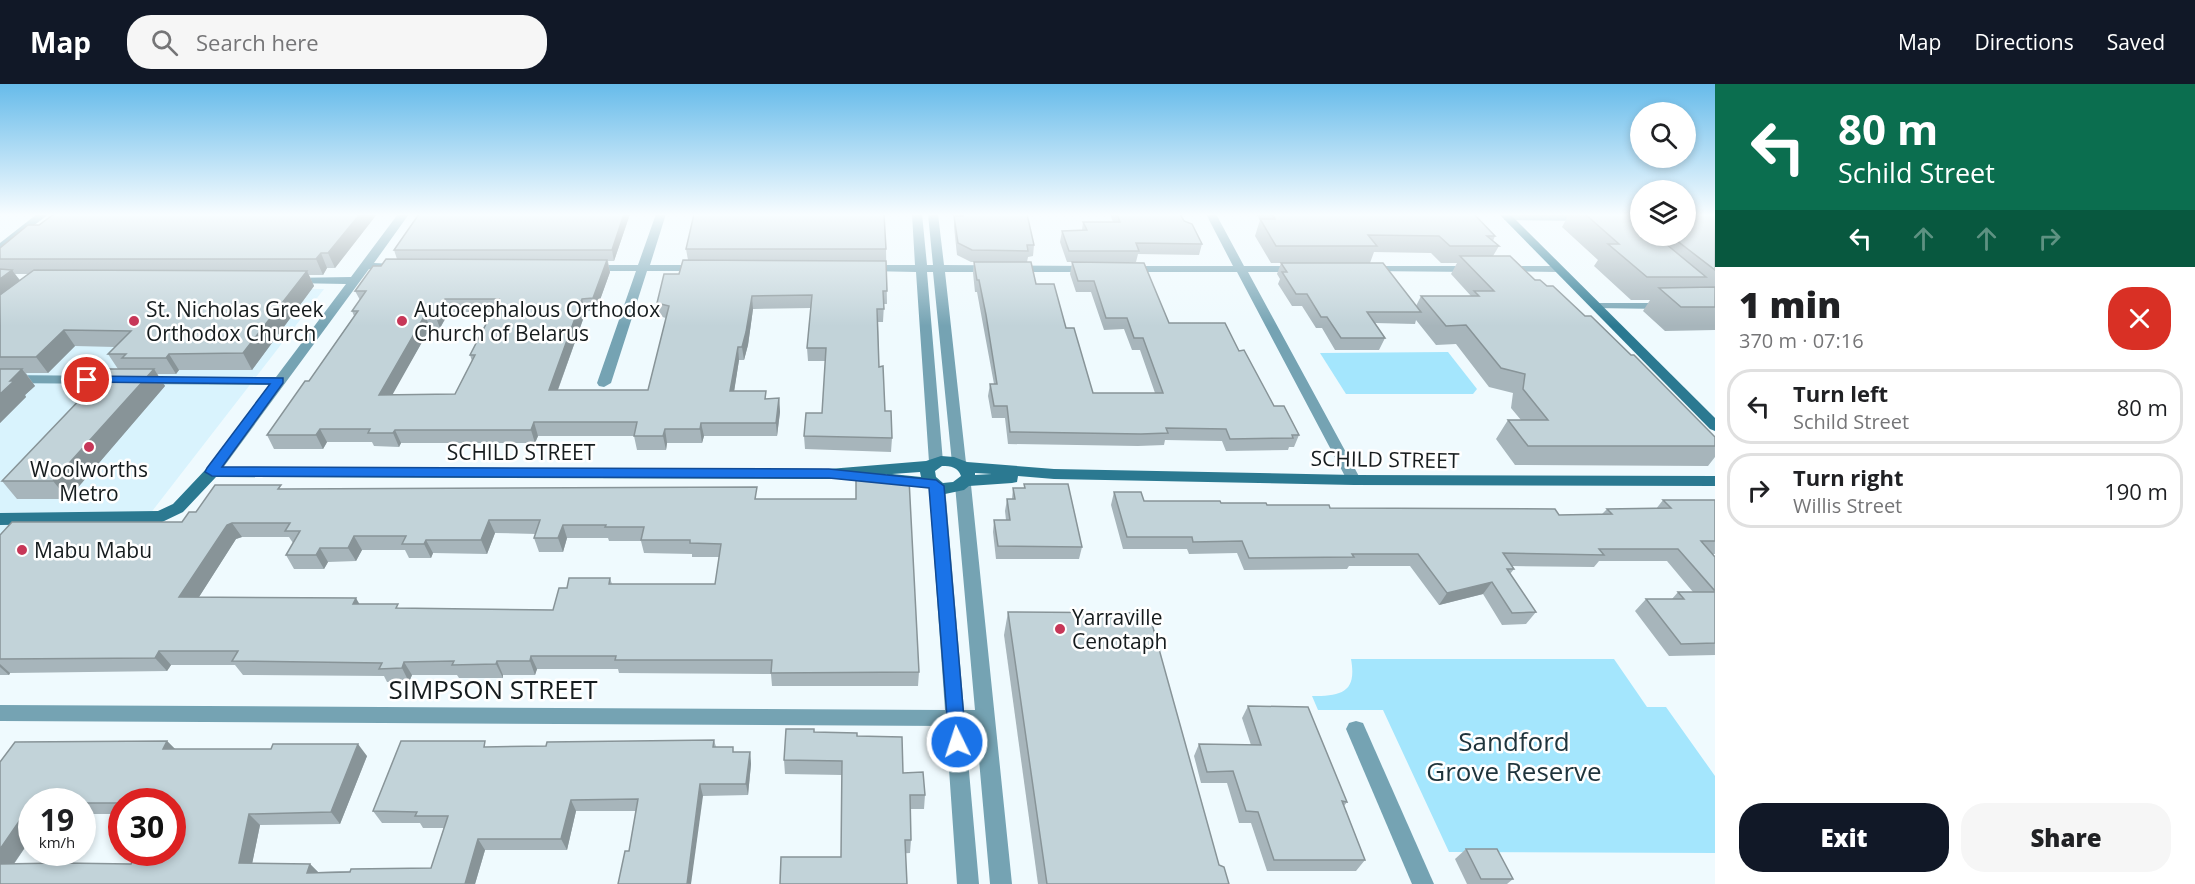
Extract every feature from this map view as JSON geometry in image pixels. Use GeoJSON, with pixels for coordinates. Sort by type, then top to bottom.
{"type":"FeatureCollection","features":[{"type":"Feature","properties":{"kind":"street"},"geometry":{"type":"LineString","coordinates":[[0,519],[146,519],[169,513],[188,499],[212,472],[377,251]]}},
{"type":"Feature","properties":{"kind":"street"},"geometry":{"type":"LineString","coordinates":[[604,383],[649,251]]}},
{"type":"Feature","properties":{"kind":"street"},"geometry":{"type":"LineString","coordinates":[[920,251],[933,464],[927,475],[934,485],[956,718],[968,884]]}},
{"type":"Feature","properties":{"kind":"street"},"geometry":{"type":"LineString","coordinates":[[936,251],[963,474],[1001,884]]}},
{"type":"Feature","properties":{"kind":"street"},"geometry":{"type":"LineString","coordinates":[[1231,251],[1354,480]]}},
{"type":"Feature","properties":{"kind":"street"},"geometry":{"type":"LineString","coordinates":[[1541,251],[1715,426]]}},
{"type":"Feature","properties":{"kind":"street"},"geometry":{"type":"LineString","coordinates":[[366,266],[408,267]]}},
{"type":"Feature","properties":{"kind":"street"},"geometry":{"type":"LineString","coordinates":[[571,268],[714,268]]}},
{"type":"Feature","properties":{"kind":"street"},"geometry":{"type":"LineString","coordinates":[[855,268],[1312,269]]}},
{"type":"Feature","properties":{"kind":"street"},"geometry":{"type":"LineString","coordinates":[[1359,269],[1558,269]]}},
{"type":"Feature","properties":{"kind":"street"},"geometry":{"type":"LineString","coordinates":[[275,280],[354,281]]}},
{"type":"Feature","properties":{"kind":"street"},"geometry":{"type":"LineString","coordinates":[[0,379],[279,381]]}},
{"type":"Feature","properties":{"kind":"street"},"geometry":{"type":"LineString","coordinates":[[933,464],[947,460],[963,474]]}},
{"type":"Feature","properties":{"kind":"street","name":"SCHILD STREET"},"geometry":{"type":"LineString","coordinates":[[212,472],[829,474],[933,464]]}},
{"type":"Feature","properties":{"kind":"street","name":"SCHILD STREET"},"geometry":{"type":"LineString","coordinates":[[829,474],[934,485]]}},
{"type":"Feature","properties":{"kind":"street"},"geometry":{"type":"LineString","coordinates":[[934,485],[950,489],[963,474]]}},
{"type":"Feature","properties":{"kind":"street","name":"SCHILD STREET"},"geometry":{"type":"LineString","coordinates":[[963,474],[1354,480],[1715,481]]}},
{"type":"Feature","properties":{"kind":"street","name":"SIMPSON STREET"},"geometry":{"type":"LineString","coordinates":[[0,713],[985,718]]}},
{"type":"Feature","properties":{"kind":"street"},"geometry":{"type":"LineString","coordinates":[[1356,729],[1423,884]]}},
{"type":"Feature","properties":{"kind":"lane"},"geometry":{"type":"LineString","coordinates":[[1595,306],[1670,306]]}},
{"type":"Feature","properties":{"kind":"shaded area"},"geometry":{"type":"Polygon","coordinates":[[[46,286],[324,289],[78,607],[0,607],[0,290],[46,286]]]}},
{"type":"Feature","properties":{"kind":"green space"},"geometry":{"type":"Polygon","coordinates":[[[1448,352],[1477,389],[1473,394],[1346,394],[1320,353],[1448,352]]]}},
{"type":"Feature","properties":{"kind":"green space","name":"Sandford Grove Reserve"},"geometry":{"type":"Polygon","coordinates":[[[1351,659],[1614,659],[1647,707],[1666,707],[1715,776],[1715,853],[1449,852],[1383,710],[1318,710],[1312,696],[1332,695],[1345,690],[1352,679],[1351,659]]]}},
{"type":"Feature","properties":{"kind":"building"},"geometry":{"type":"Polygon","coordinates":[[[0,251],[329,251],[321,253],[316,259],[0,259],[0,251]]]}},
{"type":"Feature","properties":{"kind":"building"},"geometry":{"type":"Polygon","coordinates":[[[1617,251],[1675,251],[1706,277],[1647,277],[1617,251]]]}},
{"type":"Feature","properties":{"kind":"building"},"geometry":{"type":"Polygon","coordinates":[[[1691,251],[1715,251],[1715,270],[1691,251]]]}},
{"type":"Feature","properties":{"kind":"building"},"geometry":{"type":"Polygon","coordinates":[[[1460,256],[1510,256],[1535,280],[1540,280],[1547,286],[1553,286],[1585,316],[1591,316],[1631,355],[1634,355],[1715,437],[1715,446],[1528,446],[1508,420],[1548,420],[1523,389],[1525,374],[1501,368],[1466,325],[1446,326],[1421,296],[1479,296],[1474,291],[1494,291],[1460,256]]]}},
{"type":"Feature","properties":{"kind":"building"},"geometry":{"type":"Polygon","coordinates":[[[386,259],[607,260],[593,298],[582,299],[549,390],[648,390],[669,306],[657,303],[664,274],[679,274],[683,260],[886,261],[887,291],[883,291],[884,309],[877,309],[879,367],[883,366],[885,411],[891,411],[892,438],[804,436],[806,413],[822,413],[826,348],[807,348],[812,295],[752,296],[746,332],[742,347],[738,347],[730,391],[766,391],[765,399],[779,398],[776,423],[701,423],[700,429],[665,429],[663,436],[634,436],[637,422],[534,422],[531,430],[395,430],[393,433],[368,433],[370,429],[320,429],[316,435],[267,435],[305,381],[309,381],[358,311],[352,311],[366,291],[355,291],[373,266],[381,266],[386,259]],[[445,299],[435,315],[425,315],[379,395],[455,394],[475,355],[470,355],[499,299],[445,299]]]}},
{"type":"Feature","properties":{"kind":"building"},"geometry":{"type":"Polygon","coordinates":[[[974,262],[1031,262],[1036,284],[1054,284],[1066,328],[1074,328],[1093,393],[1163,393],[1143,338],[1134,338],[1127,318],[1106,318],[1094,281],[1078,281],[1072,262],[1144,263],[1169,323],[1225,323],[1239,351],[1244,350],[1274,406],[1284,406],[1299,435],[1292,435],[1293,438],[1230,439],[1226,429],[1166,428],[1168,433],[1010,432],[1007,406],[994,406],[990,384],[997,384],[986,315],[974,262]]]}},
{"type":"Feature","properties":{"kind":"building"},"geometry":{"type":"Polygon","coordinates":[[[1281,263],[1383,263],[1421,312],[1367,312],[1385,338],[1341,338],[1327,317],[1321,317],[1307,294],[1296,294],[1282,272],[1287,272],[1281,263]]]}},
{"type":"Feature","properties":{"kind":"building"},"geometry":{"type":"Polygon","coordinates":[[[0,269],[12,270],[0,279],[0,269]]]}},
{"type":"Feature","properties":{"kind":"building"},"geometry":{"type":"Polygon","coordinates":[[[34,270],[307,271],[243,353],[169,354],[166,358],[122,358],[126,354],[108,354],[131,331],[64,330],[36,357],[0,357],[0,295],[34,270]]]}},
{"type":"Feature","properties":{"kind":"building"},"geometry":{"type":"Polygon","coordinates":[[[1715,287],[1715,307],[1681,307],[1659,288],[1715,287]]]}},
{"type":"Feature","properties":{"kind":"building"},"geometry":{"type":"Polygon","coordinates":[[[0,369],[22,369],[10,381],[14,381],[0,394],[0,369]]]}},
{"type":"Feature","properties":{"kind":"building"},"geometry":{"type":"Polygon","coordinates":[[[109,369],[154,369],[53,481],[2,481],[109,369]]]}},
{"type":"Feature","properties":{"kind":"building"},"geometry":{"type":"Polygon","coordinates":[[[856,479],[909,479],[919,672],[771,673],[772,660],[615,660],[616,656],[531,656],[530,661],[497,661],[496,664],[452,665],[454,661],[404,662],[402,668],[379,669],[382,663],[232,661],[238,651],[159,651],[155,658],[0,659],[0,535],[12,522],[182,522],[189,512],[196,512],[215,485],[281,485],[278,489],[757,487],[755,499],[856,499],[856,479]],[[489,520],[481,540],[426,540],[424,544],[402,544],[406,536],[354,536],[348,548],[320,548],[316,555],[286,555],[300,531],[285,531],[290,523],[232,523],[227,525],[179,597],[356,598],[353,604],[398,604],[396,608],[553,610],[559,588],[567,588],[569,578],[610,578],[609,584],[715,584],[721,544],[690,543],[690,540],[641,540],[644,527],[605,527],[606,525],[563,525],[558,538],[534,538],[540,520],[489,520]]]}},
{"type":"Feature","properties":{"kind":"building"},"geometry":{"type":"Polygon","coordinates":[[[1024,484],[1068,484],[1082,547],[998,546],[994,520],[1010,520],[1007,499],[1015,499],[1013,488],[1025,488],[1024,484]]]}},
{"type":"Feature","properties":{"kind":"building"},"geometry":{"type":"Polygon","coordinates":[[[1114,492],[1141,492],[1144,501],[1329,505],[1330,508],[1555,509],[1559,515],[1612,514],[1607,509],[1671,508],[1663,500],[1715,500],[1715,541],[1701,541],[1715,557],[1715,591],[1678,549],[1599,549],[1604,555],[1503,553],[1514,569],[1507,569],[1536,612],[1512,613],[1492,582],[1447,593],[1418,554],[1249,558],[1242,541],[1193,542],[1192,537],[1127,537],[1114,492]]]}},
{"type":"Feature","properties":{"kind":"building"},"geometry":{"type":"Polygon","coordinates":[[[1678,592],[1715,592],[1715,643],[1681,644],[1646,599],[1684,599],[1678,592]]]}},
{"type":"Feature","properties":{"kind":"building"},"geometry":{"type":"Polygon","coordinates":[[[1008,612],[1149,613],[1219,865],[1224,867],[1229,884],[1047,884],[1008,612]]]}},
{"type":"Feature","properties":{"kind":"building"},"geometry":{"type":"Polygon","coordinates":[[[1248,706],[1308,707],[1347,802],[1342,801],[1365,860],[1274,860],[1258,812],[1246,811],[1233,771],[1207,772],[1199,744],[1261,745],[1248,706]]]}},
{"type":"Feature","properties":{"kind":"building"},"geometry":{"type":"Polygon","coordinates":[[[786,729],[857,733],[857,736],[902,737],[903,773],[923,772],[925,795],[910,795],[911,840],[905,840],[907,884],[780,884],[781,857],[841,857],[842,761],[784,760],[786,729]]]}},
{"type":"Feature","properties":{"kind":"building"},"geometry":{"type":"Polygon","coordinates":[[[714,740],[713,747],[733,747],[733,752],[750,752],[746,784],[700,784],[687,884],[618,884],[625,851],[629,851],[638,799],[571,800],[561,839],[478,839],[465,884],[0,884],[0,864],[18,864],[18,866],[96,866],[96,864],[108,864],[108,866],[186,866],[186,788],[108,788],[108,803],[96,803],[96,788],[18,788],[18,823],[0,849],[0,762],[15,742],[167,741],[163,749],[271,749],[273,744],[358,744],[331,812],[249,814],[239,863],[310,864],[307,873],[350,872],[351,869],[431,868],[448,816],[415,816],[417,812],[373,811],[401,741],[485,741],[484,747],[546,746],[547,742],[714,740]]]}},
{"type":"Feature","properties":{"kind":"building"},"geometry":{"type":"Polygon","coordinates":[[[1466,849],[1497,849],[1513,879],[1481,879],[1466,849]]]}},
{"type":"Feature","properties":{"kind":"place","name":"St. Nicholas Greek Orthodox Church"},"geometry":{"type":"Point","coordinates":[134,321]}},
{"type":"Feature","properties":{"kind":"place","name":"Autocephalous Orthodox Church of Belarus"},"geometry":{"type":"Point","coordinates":[402,321]}},
{"type":"Feature","properties":{"kind":"place","name":"Woolworths Metro"},"geometry":{"type":"Point","coordinates":[89,447]}},
{"type":"Feature","properties":{"kind":"place","name":"Mabu Mabu"},"geometry":{"type":"Point","coordinates":[22,550]}},
{"type":"Feature","properties":{"kind":"place","name":"Yarraville Cenotaph"},"geometry":{"type":"Point","coordinates":[1060,629]}},
{"type":"Feature","properties":{"kind":"route"},"geometry":{"type":"LineString","coordinates":[[87,380],[279,381],[212,472],[829,474],[932,483],[937,486],[957,742]]}}]}
